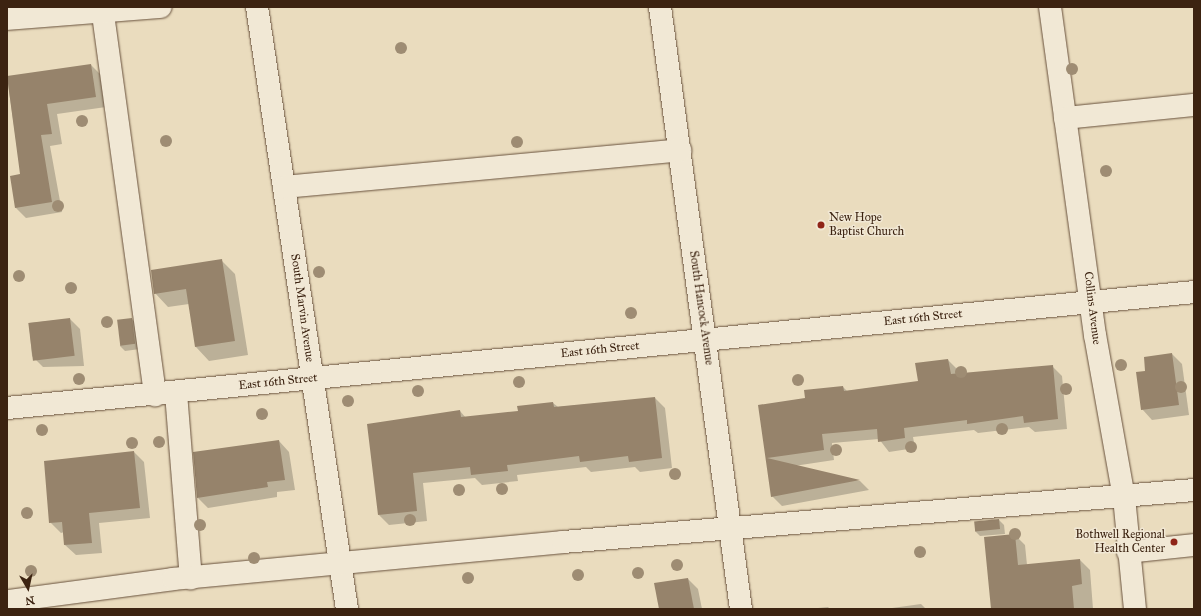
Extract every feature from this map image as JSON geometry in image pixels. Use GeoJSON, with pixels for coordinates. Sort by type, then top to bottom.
{"type":"FeatureCollection","features":[{"type":"Feature","properties":{"kind":"street"},"geometry":{"type":"LineString","coordinates":[[7,19],[102,9],[161,7]]}},
{"type":"Feature","properties":{"kind":"street","name":"South Marvin Avenue"},"geometry":{"type":"LineString","coordinates":[[257,7],[347,609]]}},
{"type":"Feature","properties":{"kind":"street","name":"South Hancock Avenue"},"geometry":{"type":"LineString","coordinates":[[660,7],[741,609]]}},
{"type":"Feature","properties":{"kind":"street","name":"Collins Avenue"},"geometry":{"type":"LineString","coordinates":[[1050,7],[1092,302],[1095,335],[1124,497],[1128,552],[1136,609]]}},
{"type":"Feature","properties":{"kind":"street"},"geometry":{"type":"LineString","coordinates":[[102,9],[166,394],[191,578]]}},
{"type":"Feature","properties":{"kind":"street"},"geometry":{"type":"LineString","coordinates":[[1065,118],[1194,105]]}},
{"type":"Feature","properties":{"kind":"street"},"geometry":{"type":"LineString","coordinates":[[284,187],[680,150]]}},
{"type":"Feature","properties":{"kind":"street","name":"East 16th Street"},"geometry":{"type":"LineString","coordinates":[[7,408],[166,394],[312,378],[1194,292]]}},
{"type":"Feature","properties":{"kind":"street"},"geometry":{"type":"LineString","coordinates":[[9,598],[340,563],[731,527],[1124,497],[1194,490]]}},
{"type":"Feature","properties":{"kind":"street"},"geometry":{"type":"LineString","coordinates":[[1128,552],[1194,545]]}},
{"type":"Feature","properties":{"kind":"building"},"geometry":{"type":"Polygon","coordinates":[[[91,64],[96,97],[47,104],[52,134],[41,135],[52,202],[15,208],[10,176],[20,174],[7,76],[91,64]]]}},
{"type":"Feature","properties":{"kind":"building"},"geometry":{"type":"Polygon","coordinates":[[[222,259],[235,341],[195,347],[186,289],[154,294],[151,270],[222,259]]]}},
{"type":"Feature","properties":{"kind":"building"},"geometry":{"type":"Polygon","coordinates":[[[70,318],[75,356],[33,361],[28,323],[70,318]]]}},
{"type":"Feature","properties":{"kind":"building"},"geometry":{"type":"Polygon","coordinates":[[[132,318],[135,344],[120,346],[117,320],[132,318]]]}},
{"type":"Feature","properties":{"kind":"building"},"geometry":{"type":"Polygon","coordinates":[[[1172,353],[1179,405],[1141,410],[1136,372],[1145,371],[1144,357],[1172,353]]]}},
{"type":"Feature","properties":{"kind":"building"},"geometry":{"type":"Polygon","coordinates":[[[948,359],[951,374],[1053,365],[1058,419],[1024,423],[1023,416],[967,424],[967,420],[904,428],[905,438],[878,442],[877,429],[822,434],[824,450],[767,458],[860,480],[771,497],[758,405],[805,398],[804,390],[843,386],[844,391],[918,381],[915,363],[948,359]]]}},
{"type":"Feature","properties":{"kind":"building"},"geometry":{"type":"Polygon","coordinates":[[[655,397],[662,458],[629,462],[628,456],[580,462],[579,456],[507,465],[508,471],[471,475],[470,467],[413,473],[417,511],[378,515],[367,424],[460,410],[461,417],[518,411],[517,406],[553,402],[554,407],[655,397]]]}},
{"type":"Feature","properties":{"kind":"building"},"geometry":{"type":"Polygon","coordinates":[[[279,440],[285,480],[267,482],[268,487],[197,498],[193,452],[279,440]]]}},
{"type":"Feature","properties":{"kind":"building"},"geometry":{"type":"Polygon","coordinates":[[[134,451],[140,508],[89,513],[92,543],[64,545],[62,522],[49,523],[44,461],[134,451]]]}},
{"type":"Feature","properties":{"kind":"building"},"geometry":{"type":"Polygon","coordinates":[[[999,519],[1000,529],[975,532],[974,522],[999,519]]]}},
{"type":"Feature","properties":{"kind":"building"},"geometry":{"type":"Polygon","coordinates":[[[1015,534],[1018,565],[1080,559],[1082,584],[1072,586],[1074,609],[991,609],[984,537],[1015,534]]]}},
{"type":"Feature","properties":{"kind":"building"},"geometry":{"type":"Polygon","coordinates":[[[688,578],[694,609],[659,609],[654,583],[688,578]]]}},
{"type":"Feature","properties":{"kind":"place","name":"New Hope Baptist Church"},"geometry":{"type":"Point","coordinates":[821,225]}},
{"type":"Feature","properties":{"kind":"place","name":"Bothwell Regional Health Center"},"geometry":{"type":"Point","coordinates":[1174,542]}}]}
